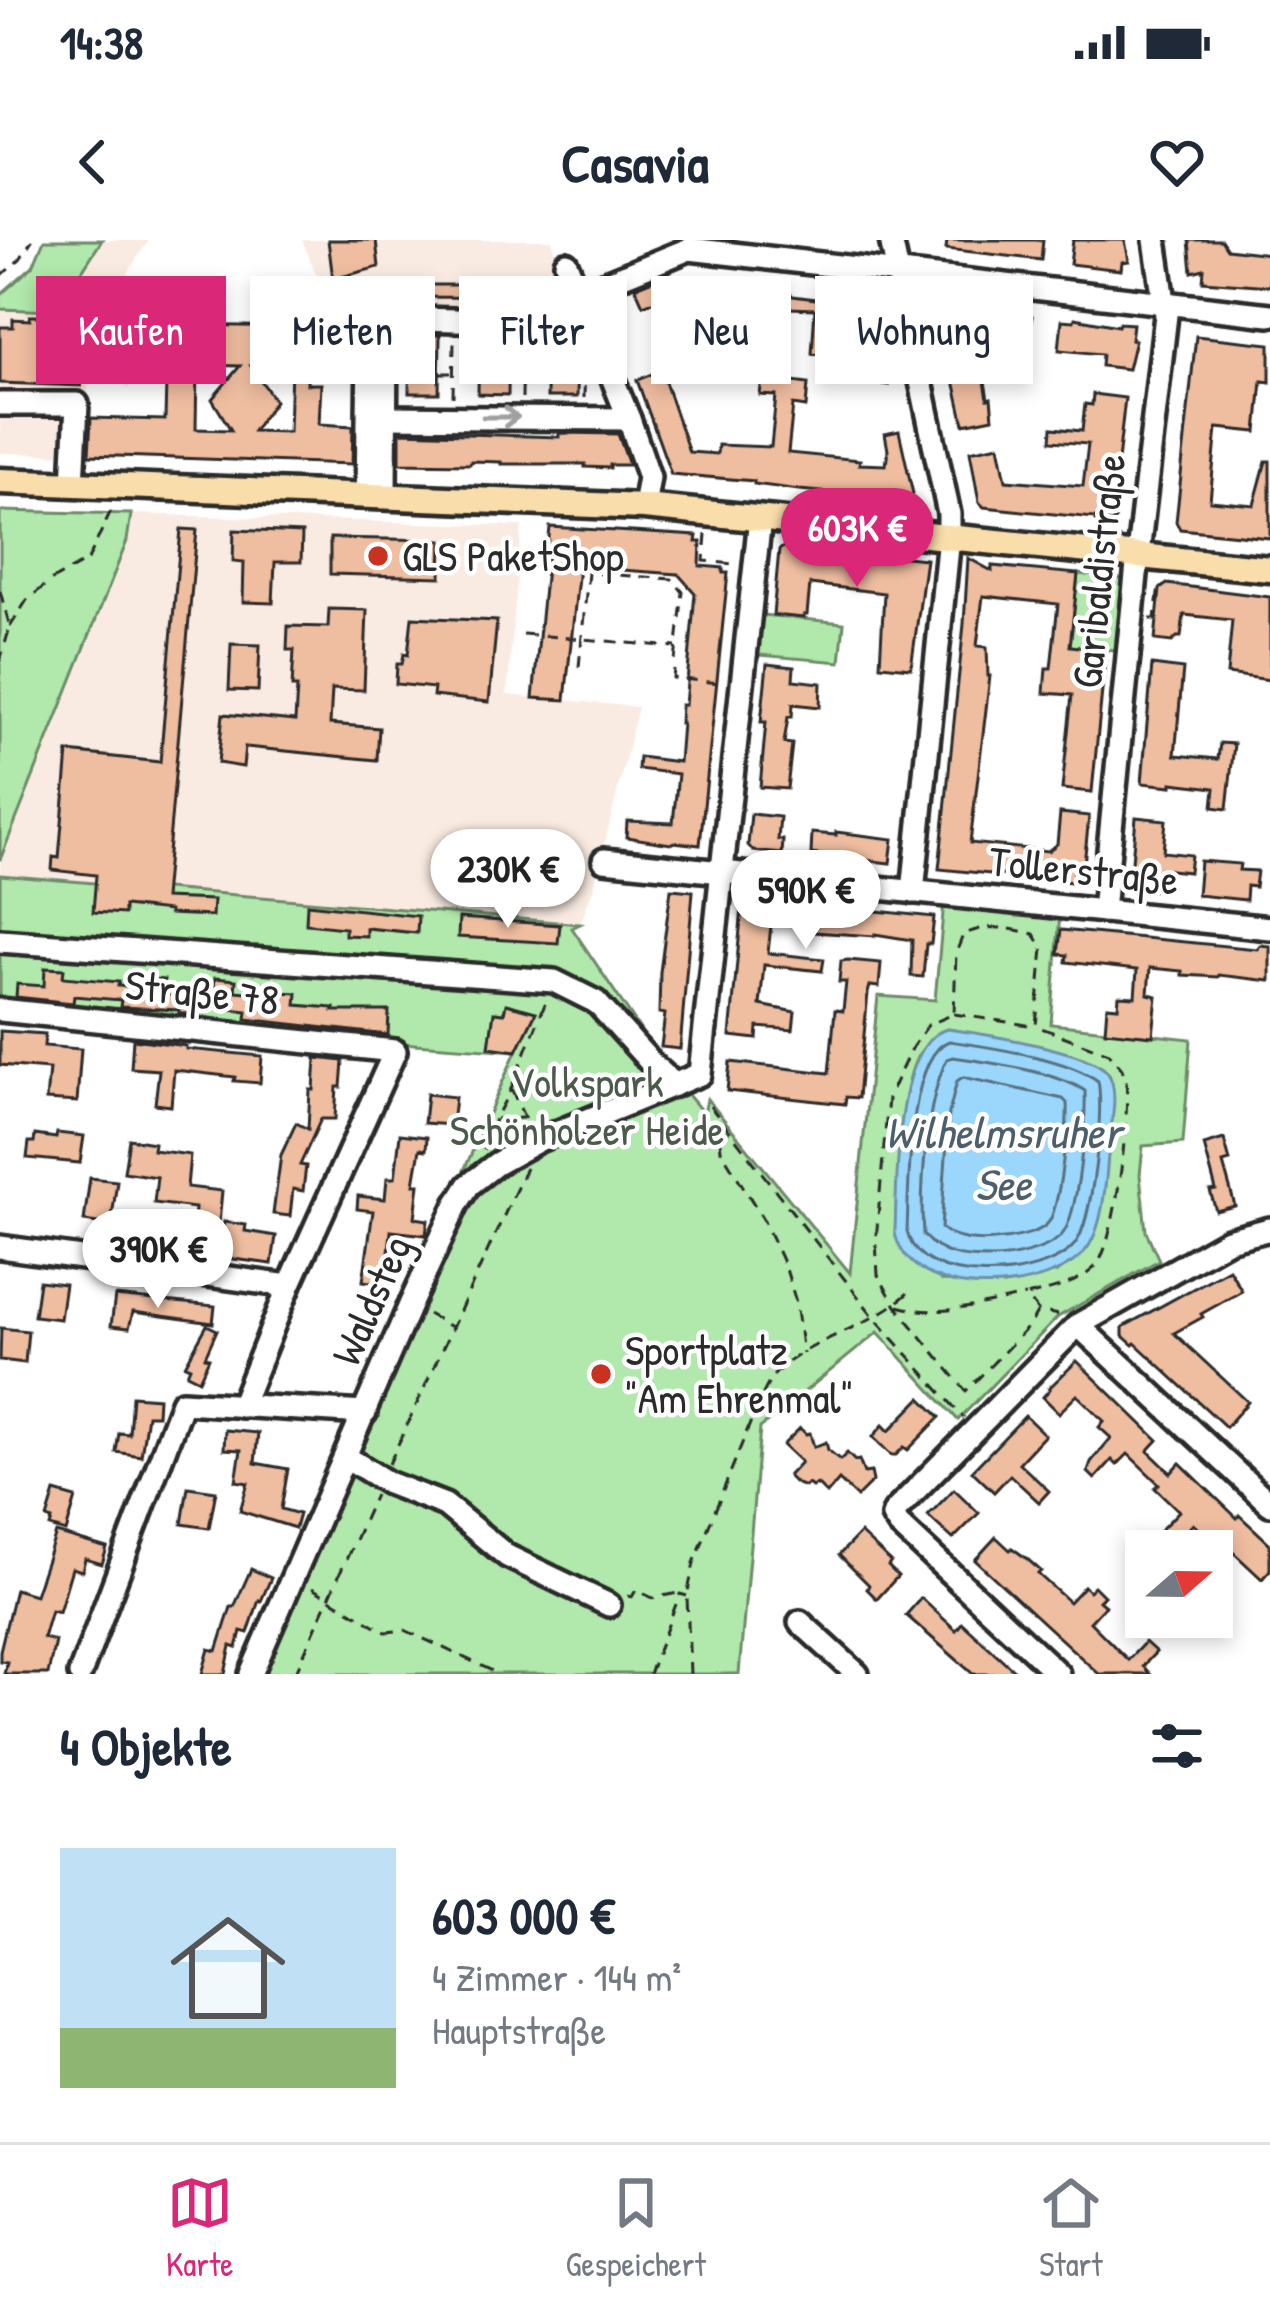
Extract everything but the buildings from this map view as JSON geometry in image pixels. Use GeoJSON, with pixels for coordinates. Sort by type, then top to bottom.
{"type":"FeatureCollection","features":[{"type":"Feature","properties":{"kind":"main road"},"geometry":{"type":"LineString","coordinates":[[0,482],[644,507],[1270,568]]}},
{"type":"Feature","properties":{"kind":"street"},"geometry":{"type":"LineString","coordinates":[[891,240],[950,537],[913,892]]}},
{"type":"Feature","properties":{"kind":"street","name":"Garibaldistraße"},"geometry":{"type":"LineString","coordinates":[[1103,911],[1167,304],[1156,240]]}},
{"type":"Feature","properties":{"kind":"street"},"geometry":{"type":"LineString","coordinates":[[620,276],[687,245],[1270,315]]}},
{"type":"Feature","properties":{"kind":"street"},"geometry":{"type":"LineString","coordinates":[[566,263],[571,276]]}},
{"type":"Feature","properties":{"kind":"street"},"geometry":{"type":"LineString","coordinates":[[376,413],[386,319],[459,320]]}},
{"type":"Feature","properties":{"kind":"street"},"geometry":{"type":"LineString","coordinates":[[373,384],[376,496]]}},
{"type":"Feature","properties":{"kind":"street"},"geometry":{"type":"LineString","coordinates":[[614,384],[649,477],[644,507]]}},
{"type":"Feature","properties":{"kind":"street"},"geometry":{"type":"LineString","coordinates":[[0,404],[77,404],[74,484]]}},
{"type":"Feature","properties":{"kind":"street"},"geometry":{"type":"LineString","coordinates":[[376,413],[629,419]]}},
{"type":"Feature","properties":{"kind":"street"},"geometry":{"type":"LineString","coordinates":[[0,941],[554,981],[596,1002],[652,1064],[682,1082],[700,1074],[760,518]]}},
{"type":"Feature","properties":{"kind":"street","name":"Tollerstraße"},"geometry":{"type":"LineString","coordinates":[[604,860],[1270,928]]}},
{"type":"Feature","properties":{"kind":"street","name":"Straße 78"},"geometry":{"type":"LineString","coordinates":[[0,1010],[395,1051],[289,1286]]}},
{"type":"Feature","properties":{"kind":"street","name":"Waldsteg"},"geometry":{"type":"LineString","coordinates":[[251,1674],[411,1304],[469,1185],[539,1141],[682,1082]]}},
{"type":"Feature","properties":{"kind":"street"},"geometry":{"type":"LineString","coordinates":[[1058,1674],[893,1516],[1072,1321],[1228,1240],[1270,1229]]}},
{"type":"Feature","properties":{"kind":"street"},"geometry":{"type":"LineString","coordinates":[[0,1247],[289,1286],[241,1406]]}},
{"type":"Feature","properties":{"kind":"street"},"geometry":{"type":"LineString","coordinates":[[1072,1321],[1270,1504]]}},
{"type":"Feature","properties":{"kind":"street"},"geometry":{"type":"LineString","coordinates":[[80,1674],[182,1402],[364,1413]]}},
{"type":"Feature","properties":{"kind":"street"},"geometry":{"type":"LineString","coordinates":[[346,1456],[382,1479],[445,1505],[507,1556],[609,1605]]}},
{"type":"Feature","properties":{"kind":"street"},"geometry":{"type":"LineString","coordinates":[[800,1622],[857,1674]]}},
{"type":"Feature","properties":{"kind":"path"},"geometry":{"type":"LineString","coordinates":[[0,277],[20,260],[32,240]]}},
{"type":"Feature","properties":{"kind":"path"},"geometry":{"type":"LineString","coordinates":[[453,417],[454,320]]}},
{"type":"Feature","properties":{"kind":"path"},"geometry":{"type":"LineString","coordinates":[[439,373],[454,373]]}},
{"type":"Feature","properties":{"kind":"path"},"geometry":{"type":"LineString","coordinates":[[522,384],[522,417]]}},
{"type":"Feature","properties":{"kind":"path"},"geometry":{"type":"LineString","coordinates":[[581,384],[583,418]]}},
{"type":"Feature","properties":{"kind":"path"},"geometry":{"type":"LineString","coordinates":[[0,661],[10,627],[27,600],[88,560],[113,508],[116,485]]}},
{"type":"Feature","properties":{"kind":"path"},"geometry":{"type":"LineString","coordinates":[[706,534],[702,563],[741,565]]}},
{"type":"Feature","properties":{"kind":"path"},"geometry":{"type":"LineString","coordinates":[[579,667],[588,574],[672,579],[683,592],[673,678],[729,683]]}},
{"type":"Feature","properties":{"kind":"path"},"geometry":{"type":"LineString","coordinates":[[678,585],[683,580]]}},
{"type":"Feature","properties":{"kind":"path"},"geometry":{"type":"LineString","coordinates":[[1146,618],[1155,619],[1159,584]]}},
{"type":"Feature","properties":{"kind":"path"},"geometry":{"type":"LineString","coordinates":[[0,591],[10,627]]}},
{"type":"Feature","properties":{"kind":"path"},"geometry":{"type":"LineString","coordinates":[[523,634],[676,646]]}},
{"type":"Feature","properties":{"kind":"path"},"geometry":{"type":"LineString","coordinates":[[954,1014],[956,953],[963,935],[1001,926],[1034,934],[1043,948],[1036,1026]]}},
{"type":"Feature","properties":{"kind":"path"},"geometry":{"type":"LineString","coordinates":[[469,1185],[554,981]]}},
{"type":"Feature","properties":{"kind":"path"},"geometry":{"type":"LineString","coordinates":[[896,1306],[915,1312],[976,1306],[1066,1285],[1096,1266],[1107,1242],[1127,1092],[1122,1069],[1109,1053],[1036,1026],[954,1014],[928,1025],[887,1098],[878,1274],[896,1306],[966,1391],[1038,1311]]}},
{"type":"Feature","properties":{"kind":"path"},"geometry":{"type":"LineString","coordinates":[[295,1674],[539,1141],[512,1089]]}},
{"type":"Feature","properties":{"kind":"path"},"geometry":{"type":"LineString","coordinates":[[710,1106],[874,1317],[965,1419]]}},
{"type":"Feature","properties":{"kind":"path"},"geometry":{"type":"LineString","coordinates":[[718,1117],[721,1150],[764,1219],[786,1269],[803,1354]]}},
{"type":"Feature","properties":{"kind":"path"},"geometry":{"type":"LineString","coordinates":[[495,1119],[524,1118]]}},
{"type":"Feature","properties":{"kind":"path"},"geometry":{"type":"LineString","coordinates":[[690,1674],[687,1596],[694,1563],[759,1401],[774,1376],[803,1354],[896,1306],[913,1288]]}},
{"type":"Feature","properties":{"kind":"path"},"geometry":{"type":"LineString","coordinates":[[1027,1296],[1038,1311],[1072,1321]]}},
{"type":"Feature","properties":{"kind":"path"},"geometry":{"type":"LineString","coordinates":[[411,1304],[451,1327]]}},
{"type":"Feature","properties":{"kind":"path"},"geometry":{"type":"LineString","coordinates":[[294,1579],[386,1632],[405,1630],[499,1674]]}},
{"type":"Feature","properties":{"kind":"path"},"geometry":{"type":"LineString","coordinates":[[609,1605],[615,1594],[632,1597],[636,1590],[653,1598],[675,1592],[687,1596]]}},
{"type":"Feature","properties":{"kind":"path"},"geometry":{"type":"LineString","coordinates":[[649,1674],[680,1594]]}},
{"type":"Feature","properties":{"kind":"shaded area"},"geometry":{"type":"Polygon","coordinates":[[[102,240],[149,240],[126,276],[79,276],[102,240]]]}},
{"type":"Feature","properties":{"kind":"shaded area"},"geometry":{"type":"Polygon","coordinates":[[[302,240],[552,240],[562,276],[459,276],[459,313],[435,313],[435,276],[317,276],[302,240]]]}},
{"type":"Feature","properties":{"kind":"shaded area"},"geometry":{"type":"Polygon","coordinates":[[[0,309],[36,310],[36,384],[88,384],[86,455],[0,453],[0,309]]]}},
{"type":"Feature","properties":{"kind":"shaded area"},"geometry":{"type":"Polygon","coordinates":[[[131,514],[522,526],[507,695],[638,707],[594,887],[580,924],[0,875],[0,860],[127,541],[131,514]]]}},
{"type":"Feature","properties":{"kind":"green space"},"geometry":{"type":"Polygon","coordinates":[[[44,240],[102,240],[79,276],[36,276],[36,310],[0,309],[0,295],[33,266],[44,240]]]}},
{"type":"Feature","properties":{"kind":"green space"},"geometry":{"type":"Polygon","coordinates":[[[0,511],[131,514],[127,541],[0,860],[0,511]]]}},
{"type":"Feature","properties":{"kind":"green space"},"geometry":{"type":"Polygon","coordinates":[[[1078,574],[1122,579],[1115,650],[1070,646],[1078,574]]]}},
{"type":"Feature","properties":{"kind":"green space"},"geometry":{"type":"Polygon","coordinates":[[[762,615],[844,623],[840,662],[758,655],[762,615]]]}},
{"type":"Feature","properties":{"kind":"green space","name":"Volkspark Schönholzer Heide"},"geometry":{"type":"Polygon","coordinates":[[[0,875],[580,924],[572,928],[668,1071],[704,1114],[707,1099],[850,1273],[878,996],[935,1000],[944,902],[1060,914],[1051,1024],[1191,1039],[1183,1143],[1143,1146],[1140,1175],[1146,1231],[1159,1260],[1058,1317],[958,1420],[878,1332],[760,1428],[739,1674],[258,1674],[516,1051],[328,1038],[0,1003],[0,875]],[[948,1029],[925,1047],[912,1069],[900,1140],[895,1233],[942,1281],[1004,1285],[1057,1272],[1112,1115],[1112,1084],[1103,1068],[1011,1040],[948,1029]]]}},
{"type":"Feature","properties":{"kind":"water","name":"Wilhelmsruher See"},"geometry":{"type":"Polygon","coordinates":[[[947,1029],[1057,1050],[1096,1064],[1111,1079],[1113,1117],[1097,1229],[1085,1251],[1067,1266],[1012,1284],[981,1286],[926,1272],[906,1256],[895,1233],[902,1119],[917,1060],[930,1040],[947,1029]]]}},
{"type":"Feature","properties":{"kind":"place","name":"GLS PaketShop"},"geometry":{"type":"Point","coordinates":[378,556]}},
{"type":"Feature","properties":{"kind":"place","name":"Sportplatz \"Am Ehrenmal\""},"geometry":{"type":"Point","coordinates":[601,1374]}}]}
